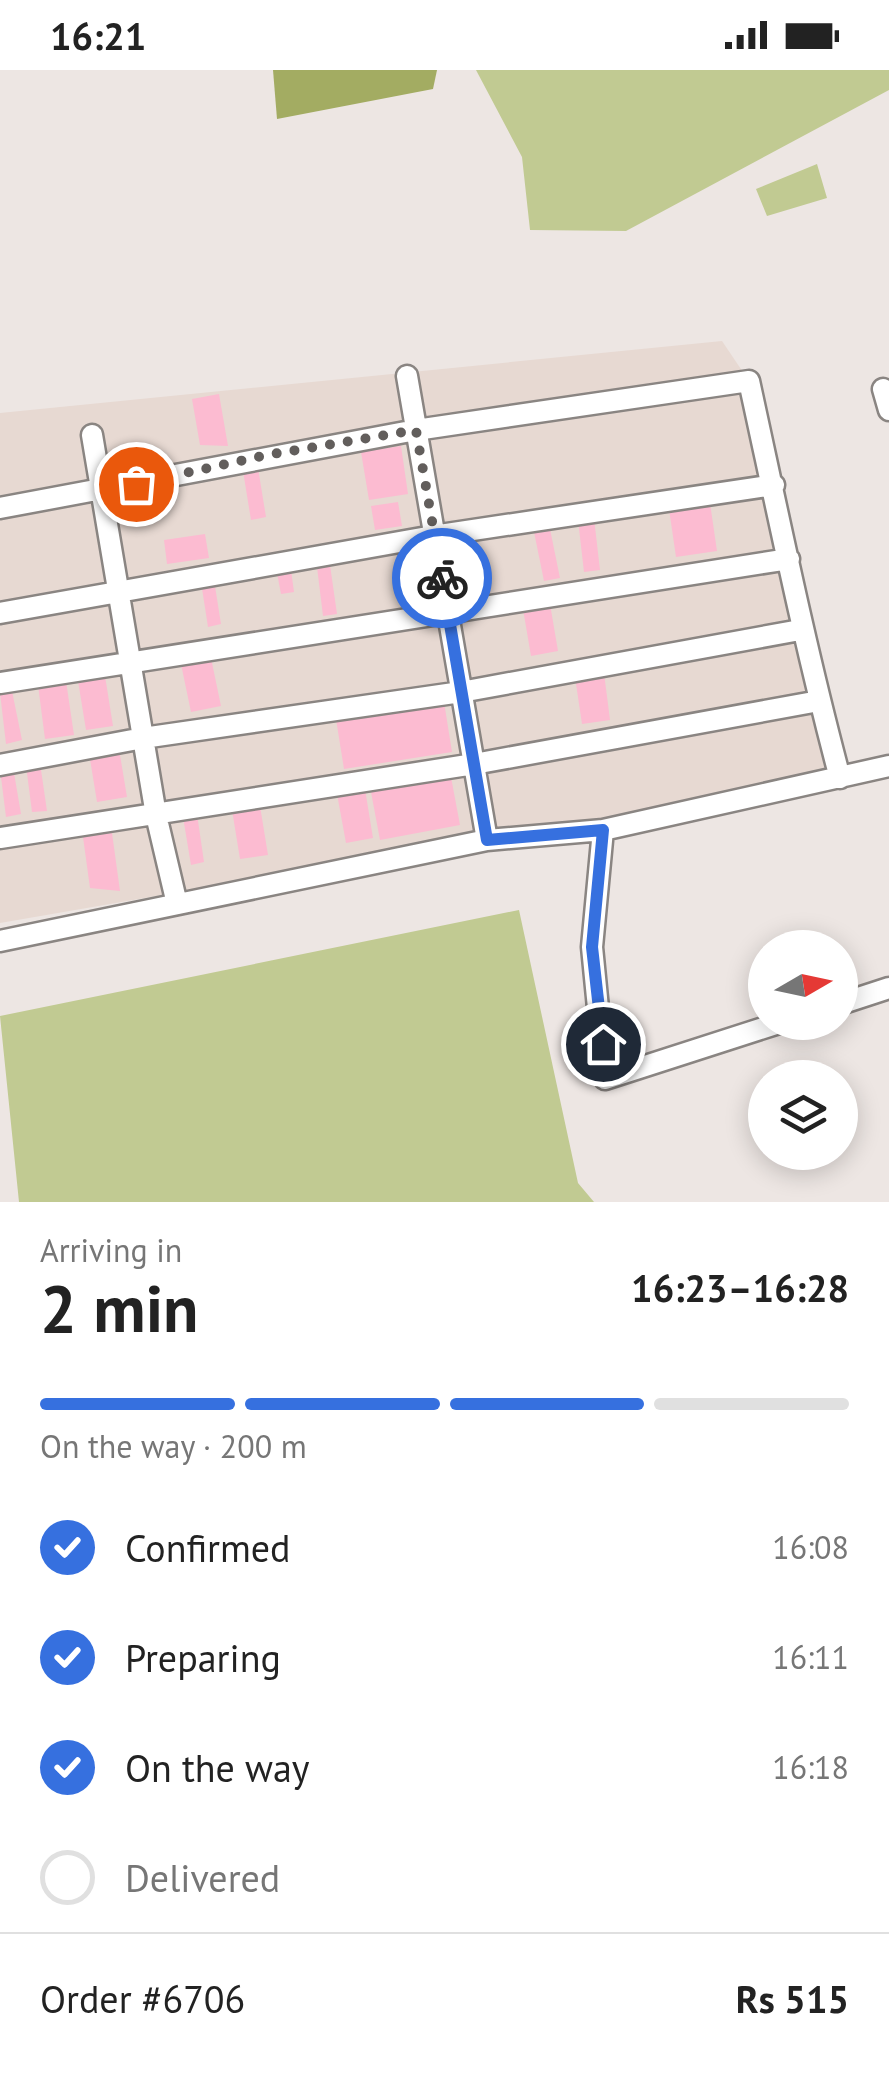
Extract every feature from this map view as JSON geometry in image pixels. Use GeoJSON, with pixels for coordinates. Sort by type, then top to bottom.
{"type":"FeatureCollection","features":[{"type":"Feature","properties":{"kind":"street"},"geometry":{"type":"LineString","coordinates":[[407,376],[487,840]]}},
{"type":"Feature","properties":{"kind":"street"},"geometry":{"type":"LineString","coordinates":[[0,508],[104,491],[267,455],[749,381],[774,485],[800,630],[840,778]]}},
{"type":"Feature","properties":{"kind":"street"},"geometry":{"type":"LineString","coordinates":[[884,388],[889,410]]}},
{"type":"Feature","properties":{"kind":"street"},"geometry":{"type":"LineString","coordinates":[[92,435],[156,815],[176,904]]}},
{"type":"Feature","properties":{"kind":"street"},"geometry":{"type":"LineString","coordinates":[[0,613],[434,536],[774,485]]}},
{"type":"Feature","properties":{"kind":"street"},"geometry":{"type":"LineString","coordinates":[[0,683],[789,559]]}},
{"type":"Feature","properties":{"kind":"street"},"geometry":{"type":"LineString","coordinates":[[0,764],[143,738],[462,692],[800,630]]}},
{"type":"Feature","properties":{"kind":"street"},"geometry":{"type":"LineString","coordinates":[[0,838],[474,764],[819,701]]}},
{"type":"Feature","properties":{"kind":"street"},"geometry":{"type":"LineString","coordinates":[[0,941],[487,840],[603,830],[889,766]]}},
{"type":"Feature","properties":{"kind":"street"},"geometry":{"type":"LineString","coordinates":[[603,830],[592,947],[605,1079],[748,1033]]}},
{"type":"Feature","properties":{"kind":"street"},"geometry":{"type":"LineString","coordinates":[[858,998],[889,988]]}},
{"type":"Feature","properties":{"kind":"shaded area"},"geometry":{"type":"Polygon","coordinates":[[[722,341],[749,381],[840,778],[0,923],[0,413],[722,341]]]}},
{"type":"Feature","properties":{"kind":"green space"},"geometry":{"type":"Polygon","coordinates":[[[273,70],[437,70],[433,89],[277,119],[273,70]]]}},
{"type":"Feature","properties":{"kind":"green space"},"geometry":{"type":"Polygon","coordinates":[[[476,70],[889,70],[889,90],[626,231],[530,230],[522,157],[476,70]]]}},
{"type":"Feature","properties":{"kind":"green space"},"geometry":{"type":"Polygon","coordinates":[[[817,164],[827,198],[767,216],[756,189],[817,164]]]}},
{"type":"Feature","properties":{"kind":"green space"},"geometry":{"type":"Polygon","coordinates":[[[519,910],[578,1183],[594,1202],[19,1202],[0,1016],[519,910]]]}},
{"type":"Feature","properties":{"kind":"building"},"geometry":{"type":"Polygon","coordinates":[[[219,394],[228,446],[200,445],[192,399],[219,394]]]}},
{"type":"Feature","properties":{"kind":"building"},"geometry":{"type":"Polygon","coordinates":[[[401,446],[408,494],[369,500],[361,452],[401,446]]]}},
{"type":"Feature","properties":{"kind":"building"},"geometry":{"type":"Polygon","coordinates":[[[258,468],[266,517],[251,520],[243,471],[258,468]]]}},
{"type":"Feature","properties":{"kind":"building"},"geometry":{"type":"Polygon","coordinates":[[[398,502],[402,526],[375,530],[371,506],[398,502]]]}},
{"type":"Feature","properties":{"kind":"building"},"geometry":{"type":"Polygon","coordinates":[[[710,503],[717,551],[676,557],[669,509],[710,503]]]}},
{"type":"Feature","properties":{"kind":"building"},"geometry":{"type":"Polygon","coordinates":[[[594,518],[600,570],[584,572],[578,520],[594,518]]]}},
{"type":"Feature","properties":{"kind":"building"},"geometry":{"type":"Polygon","coordinates":[[[550,529],[560,578],[544,581],[534,532],[550,529]]]}},
{"type":"Feature","properties":{"kind":"building"},"geometry":{"type":"Polygon","coordinates":[[[205,534],[209,558],[167,564],[164,540],[205,534]]]}},
{"type":"Feature","properties":{"kind":"building"},"geometry":{"type":"Polygon","coordinates":[[[330,565],[337,614],[323,616],[317,567],[330,565]]]}},
{"type":"Feature","properties":{"kind":"building"},"geometry":{"type":"Polygon","coordinates":[[[291,570],[294,592],[281,594],[277,573],[291,570]]]}},
{"type":"Feature","properties":{"kind":"building"},"geometry":{"type":"Polygon","coordinates":[[[426,570],[429,594],[403,598],[400,574],[426,570]]]}},
{"type":"Feature","properties":{"kind":"building"},"geometry":{"type":"Polygon","coordinates":[[[214,580],[221,624],[208,627],[201,582],[214,580]]]}},
{"type":"Feature","properties":{"kind":"building"},"geometry":{"type":"Polygon","coordinates":[[[550,604],[558,651],[531,656],[523,609],[550,604]]]}},
{"type":"Feature","properties":{"kind":"building"},"geometry":{"type":"Polygon","coordinates":[[[211,658],[221,706],[191,712],[181,664],[211,658]]]}},
{"type":"Feature","properties":{"kind":"building"},"geometry":{"type":"Polygon","coordinates":[[[604,673],[610,720],[582,724],[575,677],[604,673]]]}},
{"type":"Feature","properties":{"kind":"building"},"geometry":{"type":"Polygon","coordinates":[[[105,676],[113,726],[86,730],[78,681],[105,676]]]}},
{"type":"Feature","properties":{"kind":"building"},"geometry":{"type":"Polygon","coordinates":[[[66,681],[74,735],[45,739],[38,685],[66,681]]]}},
{"type":"Feature","properties":{"kind":"building"},"geometry":{"type":"Polygon","coordinates":[[[12,691],[22,740],[6,744],[0,693],[12,691]]]}},
{"type":"Feature","properties":{"kind":"building"},"geometry":{"type":"Polygon","coordinates":[[[444,702],[452,752],[344,769],[336,719],[444,702]]]}},
{"type":"Feature","properties":{"kind":"building"},"geometry":{"type":"Polygon","coordinates":[[[119,749],[127,797],[97,802],[89,753],[119,749]]]}},
{"type":"Feature","properties":{"kind":"building"},"geometry":{"type":"Polygon","coordinates":[[[40,763],[47,811],[32,812],[26,765],[40,763]]]}},
{"type":"Feature","properties":{"kind":"building"},"geometry":{"type":"Polygon","coordinates":[[[13,767],[21,814],[6,817],[0,769],[13,767]]]}},
{"type":"Feature","properties":{"kind":"building"},"geometry":{"type":"Polygon","coordinates":[[[451,777],[460,825],[380,840],[371,792],[451,777]]]}},
{"type":"Feature","properties":{"kind":"building"},"geometry":{"type":"Polygon","coordinates":[[[365,789],[373,838],[346,843],[337,794],[365,789]]]}},
{"type":"Feature","properties":{"kind":"building"},"geometry":{"type":"Polygon","coordinates":[[[260,806],[268,855],[240,859],[232,810],[260,806]]]}},
{"type":"Feature","properties":{"kind":"building"},"geometry":{"type":"Polygon","coordinates":[[[197,814],[204,862],[191,865],[183,817],[197,814]]]}},
{"type":"Feature","properties":{"kind":"building"},"geometry":{"type":"Polygon","coordinates":[[[112,833],[120,891],[90,888],[83,837],[112,833]]]}},
{"type":"Feature","properties":{"kind":"way so far"},"geometry":{"type":"LineString","coordinates":[[136,484],[267,455],[416,430],[442,578]]}},
{"type":"Feature","properties":{"kind":"route"},"geometry":{"type":"LineString","coordinates":[[442,578],[487,840],[603,830],[592,947],[603,1044]]}}]}
